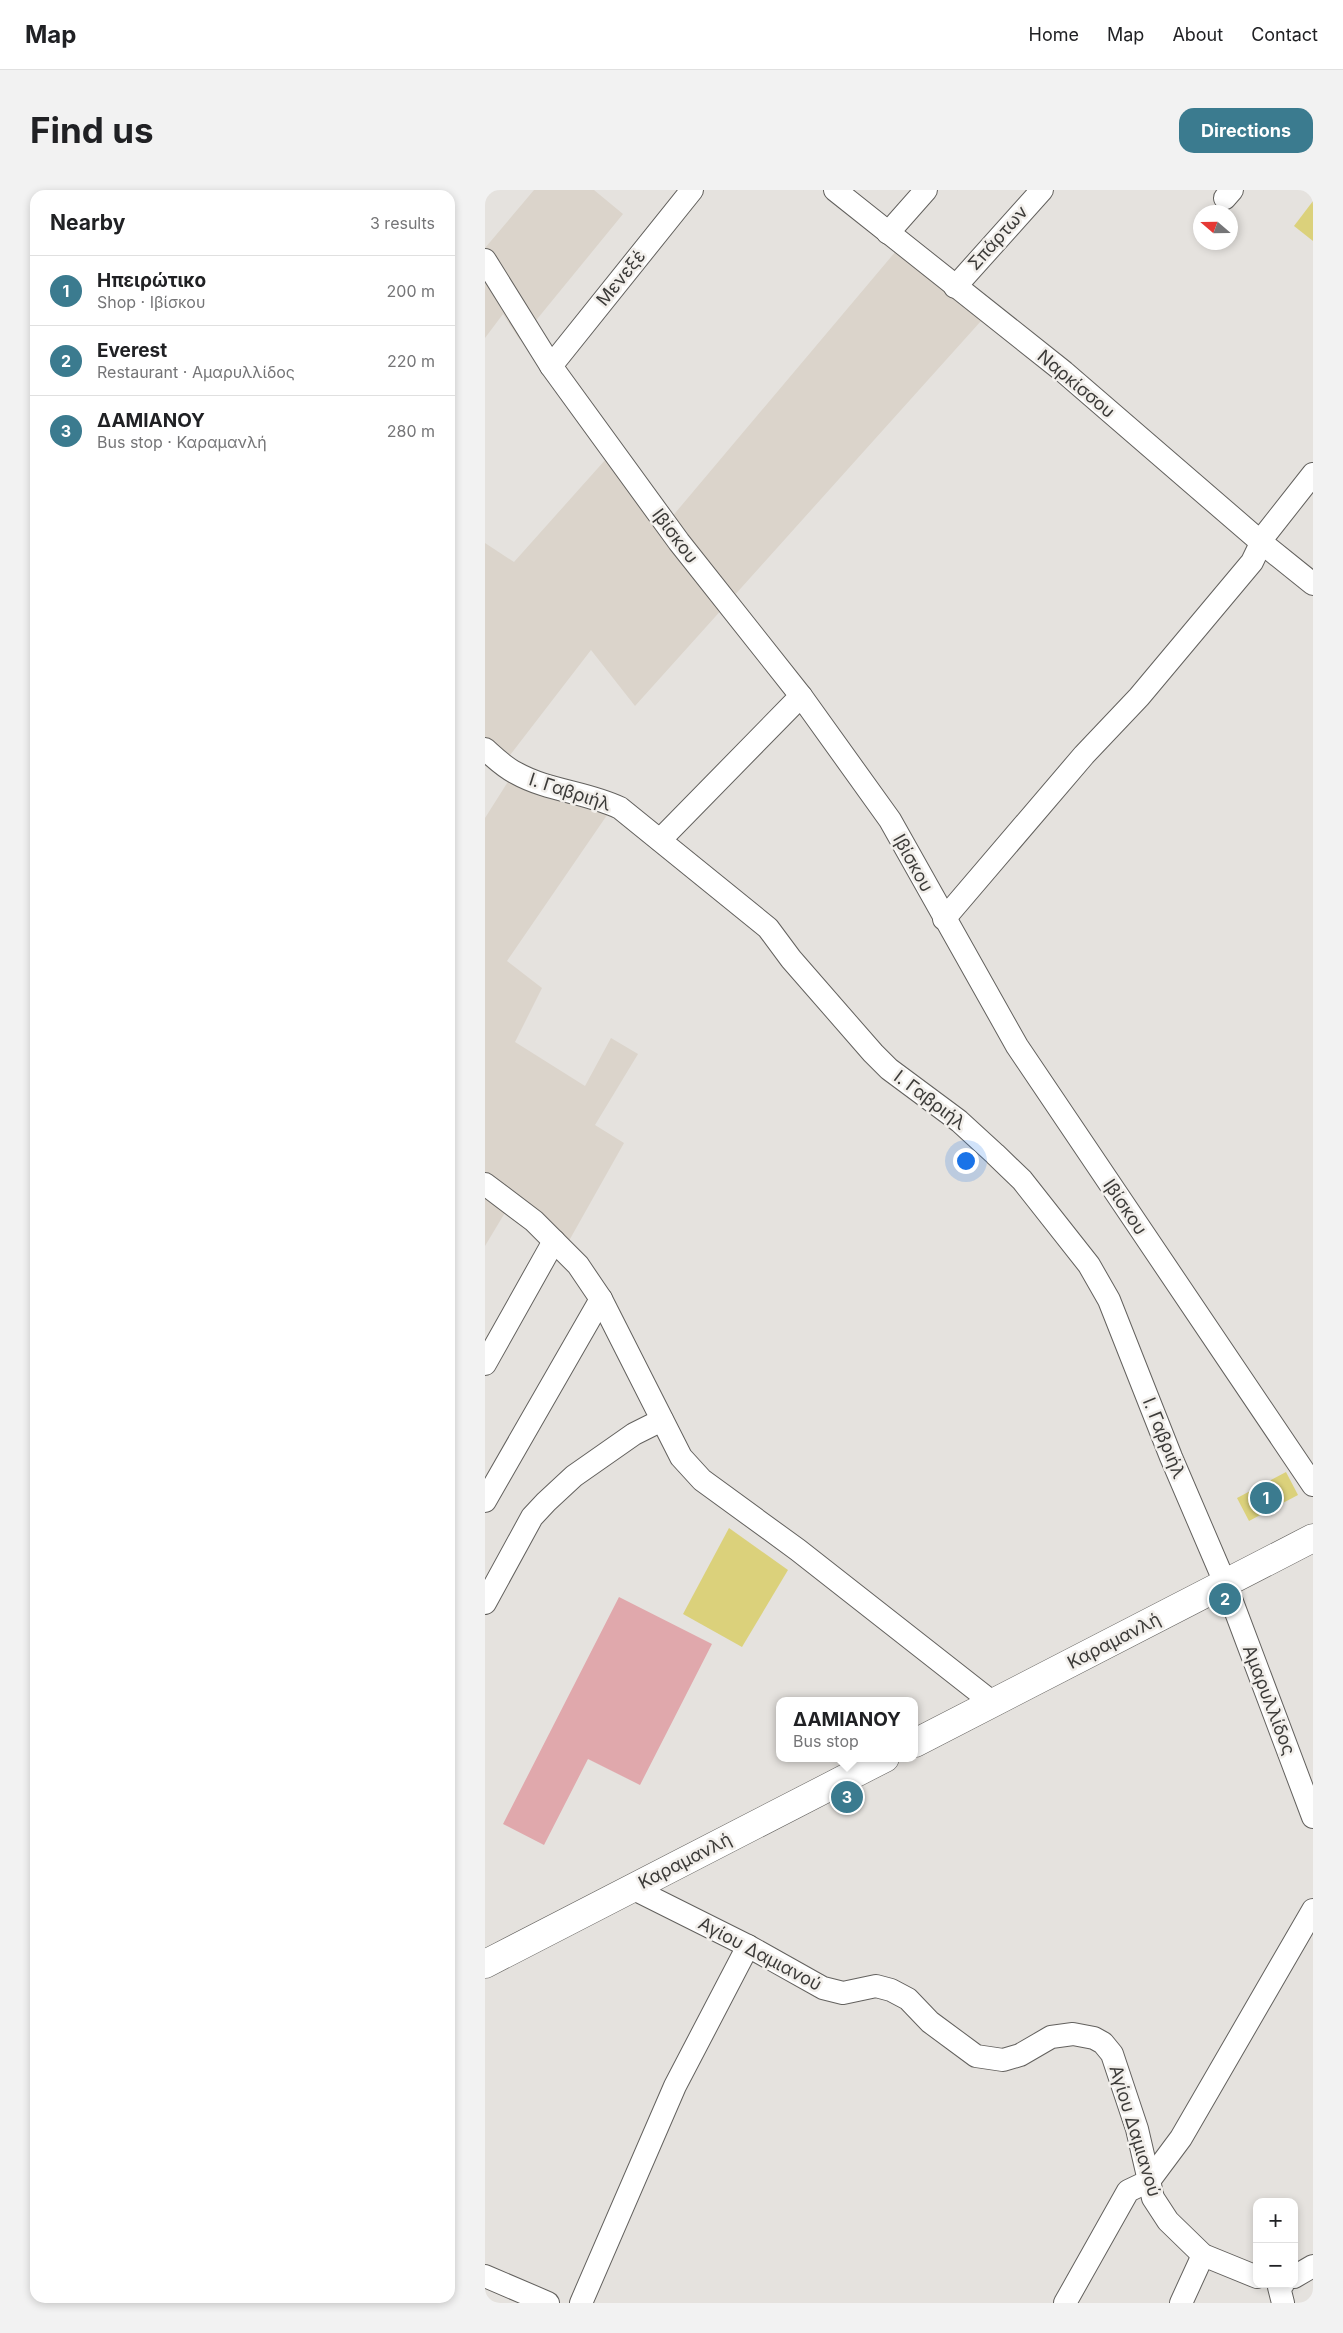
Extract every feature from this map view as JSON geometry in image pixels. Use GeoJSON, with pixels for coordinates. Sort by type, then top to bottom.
{"type":"FeatureCollection","features":[{"type":"Feature","properties":{"kind":"main road","name":"Καραμανλή"},"geometry":{"type":"LineString","coordinates":[[918,1741],[1313,1538]]}},
{"type":"Feature","properties":{"kind":"main road","name":"Καραμανλή"},"geometry":{"type":"LineString","coordinates":[[485,1964],[877,1762]]}},
{"type":"Feature","properties":{"kind":"street","name":"Μενεξέ"},"geometry":{"type":"LineString","coordinates":[[551,366],[692,190]]}},
{"type":"Feature","properties":{"kind":"street","name":"Ναρκίσσου"},"geometry":{"type":"LineString","coordinates":[[835,190],[1064,372],[1262,543],[1313,584]]}},
{"type":"Feature","properties":{"kind":"street"},"geometry":{"type":"LineString","coordinates":[[888,233],[926,190]]}},
{"type":"Feature","properties":{"kind":"street","name":"Σπάρτων"},"geometry":{"type":"LineString","coordinates":[[955,287],[1042,190]]}},
{"type":"Feature","properties":{"kind":"street","name":"Ιβίσκου"},"geometry":{"type":"LineString","coordinates":[[485,260],[551,366],[679,542],[801,696],[890,820],[944,919],[1022,1054],[1313,1485]]}},
{"type":"Feature","properties":{"kind":"street"},"geometry":{"type":"LineString","coordinates":[[944,919],[1084,755],[1139,697],[1252,562],[1265,535],[1313,474]]}},
{"type":"Feature","properties":{"kind":"street"},"geometry":{"type":"LineString","coordinates":[[660,840],[801,696]]}},
{"type":"Feature","properties":{"kind":"street","name":"Ι. Γαβριήλ"},"geometry":{"type":"LineString","coordinates":[[485,749],[517,774],[540,783],[601,799],[619,808],[660,840],[769,928],[791,958],[889,1069],[959,1121],[1022,1180],[1049,1211],[1089,1264],[1109,1300],[1171,1457],[1225,1583]]}},
{"type":"Feature","properties":{"kind":"street"},"geometry":{"type":"LineString","coordinates":[[485,1184],[534,1221],[578,1265],[601,1300],[681,1457],[702,1480],[797,1550],[993,1703]]}},
{"type":"Feature","properties":{"kind":"street"},"geometry":{"type":"LineString","coordinates":[[485,1364],[554,1241]]}},
{"type":"Feature","properties":{"kind":"street"},"geometry":{"type":"LineString","coordinates":[[485,1501],[601,1300]]}},
{"type":"Feature","properties":{"kind":"street"},"geometry":{"type":"LineString","coordinates":[[485,1603],[532,1517],[545,1502],[574,1476],[634,1434],[662,1420]]}},
{"type":"Feature","properties":{"kind":"street","name":"Αμαρυλλίδος"},"geometry":{"type":"LineString","coordinates":[[1225,1583],[1313,1816]]}},
{"type":"Feature","properties":{"kind":"street","name":"Αγίου Δαμιανού"},"geometry":{"type":"LineString","coordinates":[[632,1888],[748,1946],[834,1992],[843,1993],[876,1986],[891,1990],[908,1999],[930,2022],[976,2056],[990,2060],[1003,2060],[1020,2055],[1051,2037],[1073,2034],[1095,2038],[1103,2043],[1112,2054],[1137,2129],[1153,2198],[1168,2221],[1203,2255],[1253,2275]]}},
{"type":"Feature","properties":{"kind":"street"},"geometry":{"type":"LineString","coordinates":[[1065,2303],[1128,2191],[1149,2181],[1186,2130],[1313,1910]]}},
{"type":"Feature","properties":{"kind":"street"},"geometry":{"type":"LineString","coordinates":[[581,2303],[675,2086],[748,1946]]}},
{"type":"Feature","properties":{"kind":"street"},"geometry":{"type":"LineString","coordinates":[[1181,2303],[1203,2255]]}},
{"type":"Feature","properties":{"kind":"street"},"geometry":{"type":"LineString","coordinates":[[1298,2276],[1313,2266]]}},
{"type":"Feature","properties":{"kind":"street"},"geometry":{"type":"LineString","coordinates":[[485,2276],[547,2303]]}},
{"type":"Feature","properties":{"kind":"shaded area"},"geometry":{"type":"Polygon","coordinates":[[[534,190],[594,190],[623,214],[520,340],[503,314],[485,338],[485,248],[534,190]]]}},
{"type":"Feature","properties":{"kind":"shaded area"},"geometry":{"type":"Polygon","coordinates":[[[896,251],[981,321],[635,706],[591,650],[507,759],[485,741],[485,543],[514,562],[606,459],[660,531],[896,251]]]}},
{"type":"Feature","properties":{"kind":"shaded area"},"geometry":{"type":"Polygon","coordinates":[[[518,766],[616,802],[507,961],[542,988],[515,1042],[585,1086],[611,1038],[638,1054],[595,1125],[624,1143],[561,1255],[506,1211],[485,1246],[485,818],[518,766]]]}},
{"type":"Feature","properties":{"kind":"shaded area"},"geometry":{"type":"Polygon","coordinates":[[[619,1597],[712,1644],[640,1785],[588,1759],[544,1845],[503,1824],[619,1597]]]}},
{"type":"Feature","properties":{"kind":"building"},"geometry":{"type":"Polygon","coordinates":[[[1313,201],[1313,241],[1294,226],[1313,201]]]}},
{"type":"Feature","properties":{"kind":"building"},"geometry":{"type":"Polygon","coordinates":[[[1286,1472],[1298,1495],[1249,1521],[1237,1498],[1286,1472]]]}},
{"type":"Feature","properties":{"kind":"building"},"geometry":{"type":"Polygon","coordinates":[[[729,1528],[788,1570],[742,1647],[683,1614],[729,1528]]]}},
{"type":"Feature","properties":{"kind":"place","name":"Ηπειρώτικο"},"geometry":{"type":"Point","coordinates":[1266,1498]}},
{"type":"Feature","properties":{"kind":"place","name":"Everest"},"geometry":{"type":"Point","coordinates":[1225,1599]}},
{"type":"Feature","properties":{"kind":"place","name":"ΔΑΜΙΑΝΟΥ"},"geometry":{"type":"Point","coordinates":[847,1797]}}]}
